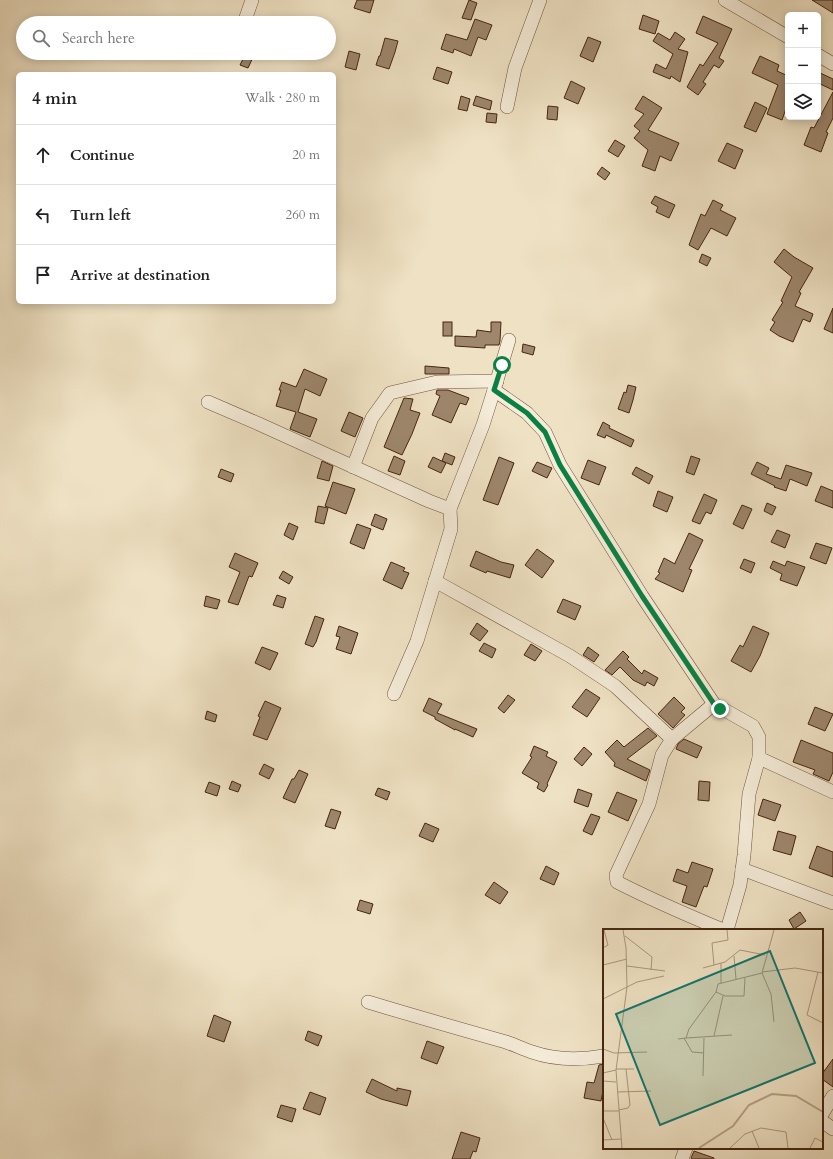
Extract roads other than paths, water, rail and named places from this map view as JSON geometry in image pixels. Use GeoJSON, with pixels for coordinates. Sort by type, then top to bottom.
{"type":"FeatureCollection","features":[{"type":"Feature","properties":{"kind":"street"},"geometry":{"type":"LineString","coordinates":[[246,16],[252,0]]}},
{"type":"Feature","properties":{"kind":"street"},"geometry":{"type":"LineString","coordinates":[[507,107],[515,68],[540,0]]}},
{"type":"Feature","properties":{"kind":"street"},"geometry":{"type":"LineString","coordinates":[[725,0],[785,35]]}},
{"type":"Feature","properties":{"kind":"street"},"geometry":{"type":"LineString","coordinates":[[821,57],[833,64]]}},
{"type":"Feature","properties":{"kind":"street"},"geometry":{"type":"LineString","coordinates":[[394,694],[417,641],[451,529],[450,509],[480,432],[509,340]]}},
{"type":"Feature","properties":{"kind":"street"},"geometry":{"type":"LineString","coordinates":[[353,467],[372,418],[390,393],[437,382],[495,386],[527,413],[545,432],[560,465],[642,596],[714,704],[753,726],[759,737],[759,758],[748,794],[740,885],[727,929]]}},
{"type":"Feature","properties":{"kind":"street"},"geometry":{"type":"LineString","coordinates":[[208,402],[450,509]]}},
{"type":"Feature","properties":{"kind":"street"},"geometry":{"type":"LineString","coordinates":[[435,581],[570,656],[615,686],[672,738]]}},
{"type":"Feature","properties":{"kind":"street"},"geometry":{"type":"LineString","coordinates":[[714,704],[672,738],[662,755],[648,804],[616,875],[617,882],[666,906],[721,929]]}},
{"type":"Feature","properties":{"kind":"street"},"geometry":{"type":"LineString","coordinates":[[759,758],[833,792]]}},
{"type":"Feature","properties":{"kind":"street"},"geometry":{"type":"LineString","coordinates":[[742,869],[833,903]]}},
{"type":"Feature","properties":{"kind":"street"},"geometry":{"type":"LineString","coordinates":[[368,1002],[465,1032],[508,1043],[546,1056],[570,1059],[587,1059],[603,1056]]}},
{"type":"Feature","properties":{"kind":"street"},"geometry":{"type":"LineString","coordinates":[[823,1112],[833,1096]]}},
{"type":"Feature","properties":{"kind":"street"},"geometry":{"type":"LineString","coordinates":[[823,1122],[833,1129]]}},
{"type":"Feature","properties":{"kind":"street"},"geometry":{"type":"LineString","coordinates":[[682,1159],[686,1149]]}}]}
